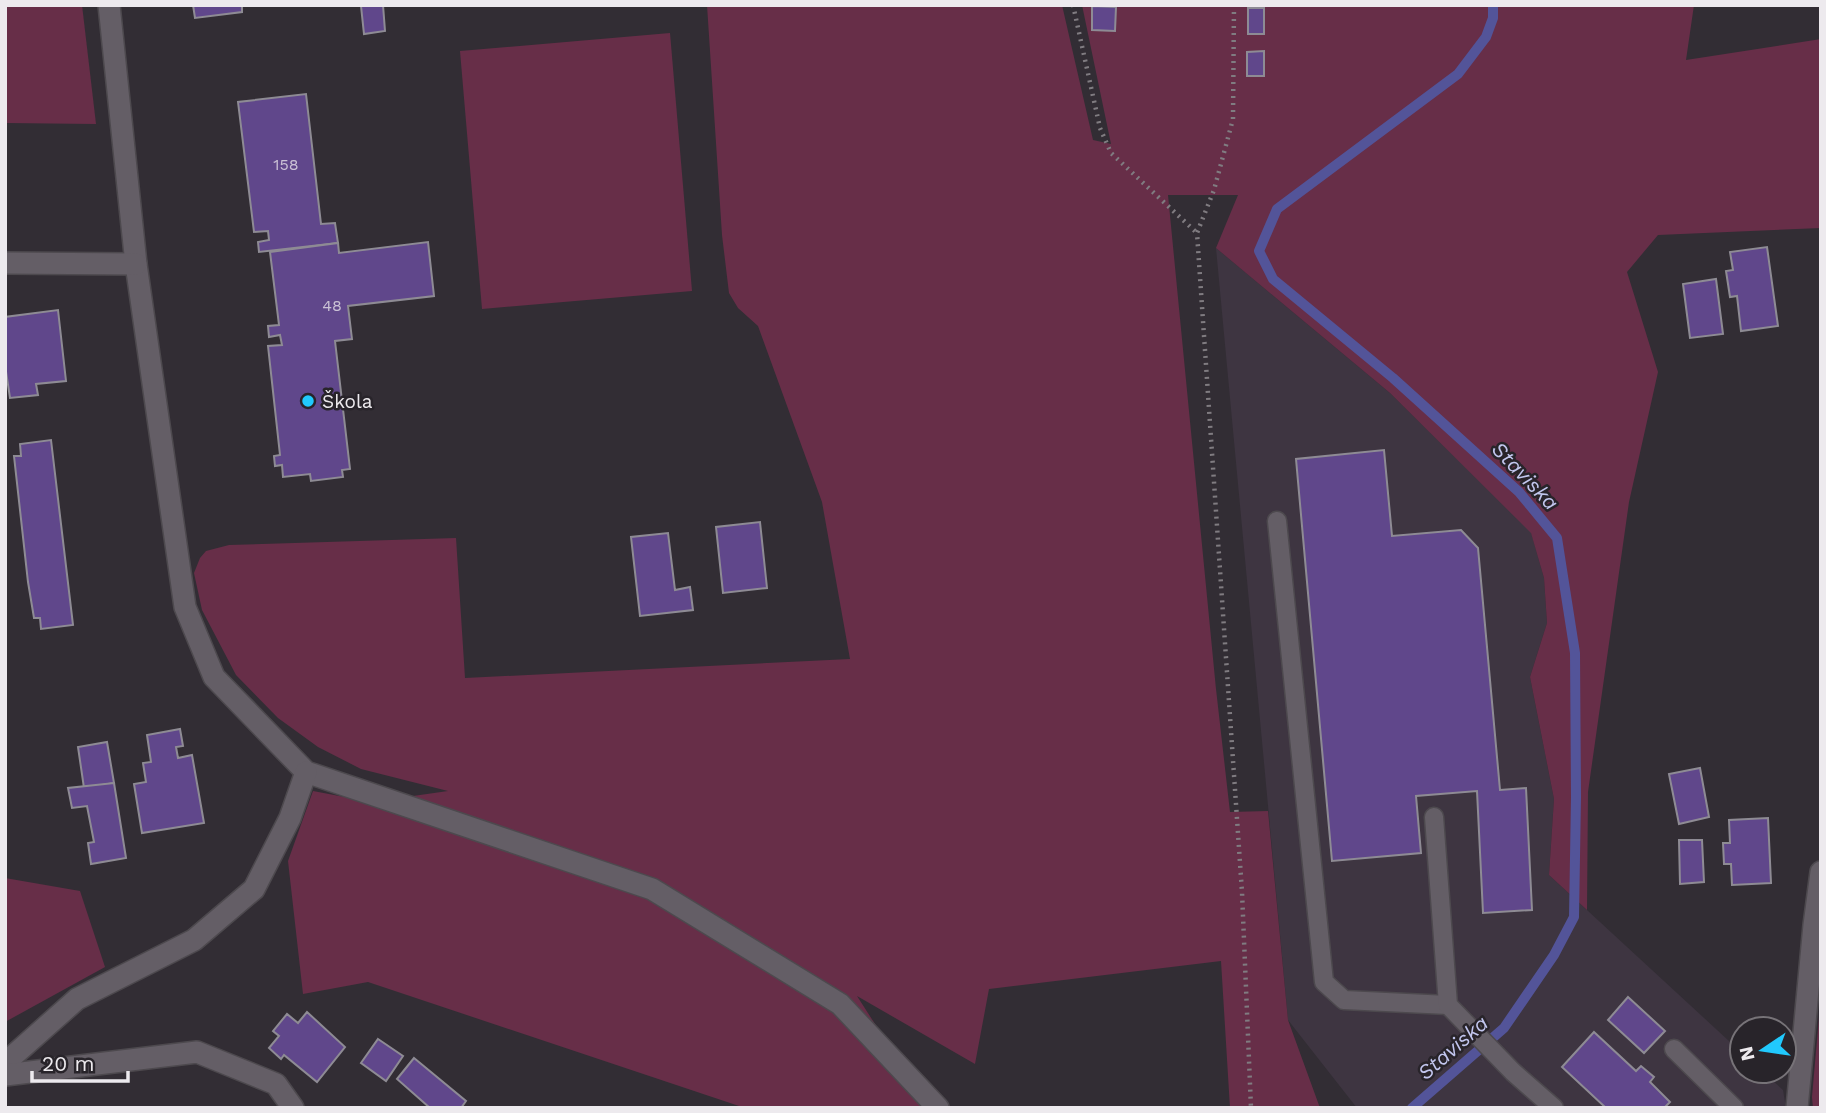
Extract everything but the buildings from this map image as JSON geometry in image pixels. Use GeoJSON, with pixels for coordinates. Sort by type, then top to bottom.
{"type":"FeatureCollection","features":[{"type":"Feature","properties":{"kind":"street"},"geometry":{"type":"LineString","coordinates":[[109,5],[136,264],[185,607],[214,677],[306,772],[652,889],[840,1004],[938,1108]]}},
{"type":"Feature","properties":{"kind":"street"},"geometry":{"type":"LineString","coordinates":[[5,262],[136,264]]}},
{"type":"Feature","properties":{"kind":"street"},"geometry":{"type":"LineString","coordinates":[[5,1063],[77,999],[194,940],[254,889],[290,818],[306,772]]}},
{"type":"Feature","properties":{"kind":"street"},"geometry":{"type":"LineString","coordinates":[[1797,1108],[1821,872]]}},
{"type":"Feature","properties":{"kind":"street"},"geometry":{"type":"LineString","coordinates":[[5,1075],[197,1052],[276,1084],[293,1108]]}},
{"type":"Feature","properties":{"kind":"lane"},"geometry":{"type":"LineString","coordinates":[[1277,521],[1324,982],[1344,1000],[1448,1005]]}},
{"type":"Feature","properties":{"kind":"lane"},"geometry":{"type":"LineString","coordinates":[[1434,817],[1448,1005],[1513,1072],[1554,1108]]}},
{"type":"Feature","properties":{"kind":"lane"},"geometry":{"type":"LineString","coordinates":[[1674,1049],[1734,1108]]}},
{"type":"Feature","properties":{"kind":"path"},"geometry":{"type":"LineString","coordinates":[[1073,5],[1100,128],[1111,153],[1196,233]]}},
{"type":"Feature","properties":{"kind":"path"},"geometry":{"type":"LineString","coordinates":[[1234,5],[1233,119],[1214,190],[1196,233],[1242,892],[1251,1108]]}},
{"type":"Feature","properties":{"kind":"shaded area"},"geometry":{"type":"Polygon","coordinates":[[[5,5],[82,5],[96,124],[5,123],[5,5]]]}},
{"type":"Feature","properties":{"kind":"shaded area"},"geometry":{"type":"Polygon","coordinates":[[[707,5],[1062,5],[1093,140],[1111,144],[1082,5],[1694,5],[1686,60],[1821,39],[1821,228],[1658,235],[1627,272],[1658,372],[1629,502],[1588,792],[1587,910],[1549,875],[1554,799],[1530,677],[1547,623],[1544,578],[1531,533],[1390,393],[1216,248],[1238,195],[1168,195],[1230,812],[1268,811],[1288,1020],[1320,1108],[1230,1108],[1221,961],[989,989],[975,1064],[857,996],[929,1108],[745,1108],[368,982],[303,994],[288,861],[313,791],[371,802],[448,791],[361,769],[318,747],[278,718],[236,675],[202,610],[194,573],[206,551],[229,545],[456,538],[465,678],[850,659],[822,502],[758,326],[738,308],[729,293],[722,235],[707,5]]]}},
{"type":"Feature","properties":{"kind":"shaded area"},"geometry":{"type":"Polygon","coordinates":[[[670,33],[692,291],[482,309],[460,51],[670,33]]]}},
{"type":"Feature","properties":{"kind":"shaded area"},"geometry":{"type":"Polygon","coordinates":[[[1216,248],[1390,393],[1531,532],[1544,578],[1547,623],[1530,677],[1554,799],[1549,875],[1728,1040],[1728,1085],[1777,1085],[1783,1090],[1786,1108],[1357,1108],[1288,1020],[1216,248]]]}},
{"type":"Feature","properties":{"kind":"shaded area"},"geometry":{"type":"Polygon","coordinates":[[[5,878],[80,891],[105,967],[5,1022],[5,878]]]}},
{"type":"Feature","properties":{"kind":"shaded area"},"geometry":{"type":"Polygon","coordinates":[[[1821,995],[1821,1108],[1813,1108],[1812,1097],[1821,995]]]}},
{"type":"Feature","properties":{"kind":"waterway","name":"Staviska"},"geometry":{"type":"LineString","coordinates":[[1412,1108],[1504,1028],[1554,955],[1574,917],[1575,653],[1557,538],[1519,492],[1393,378],[1273,279],[1259,251],[1277,209],[1458,74],[1486,37],[1493,18],[1493,5]]}},
{"type":"Feature","properties":{"kind":"place","name":"Škola"},"geometry":{"type":"Point","coordinates":[308,401]}}]}
